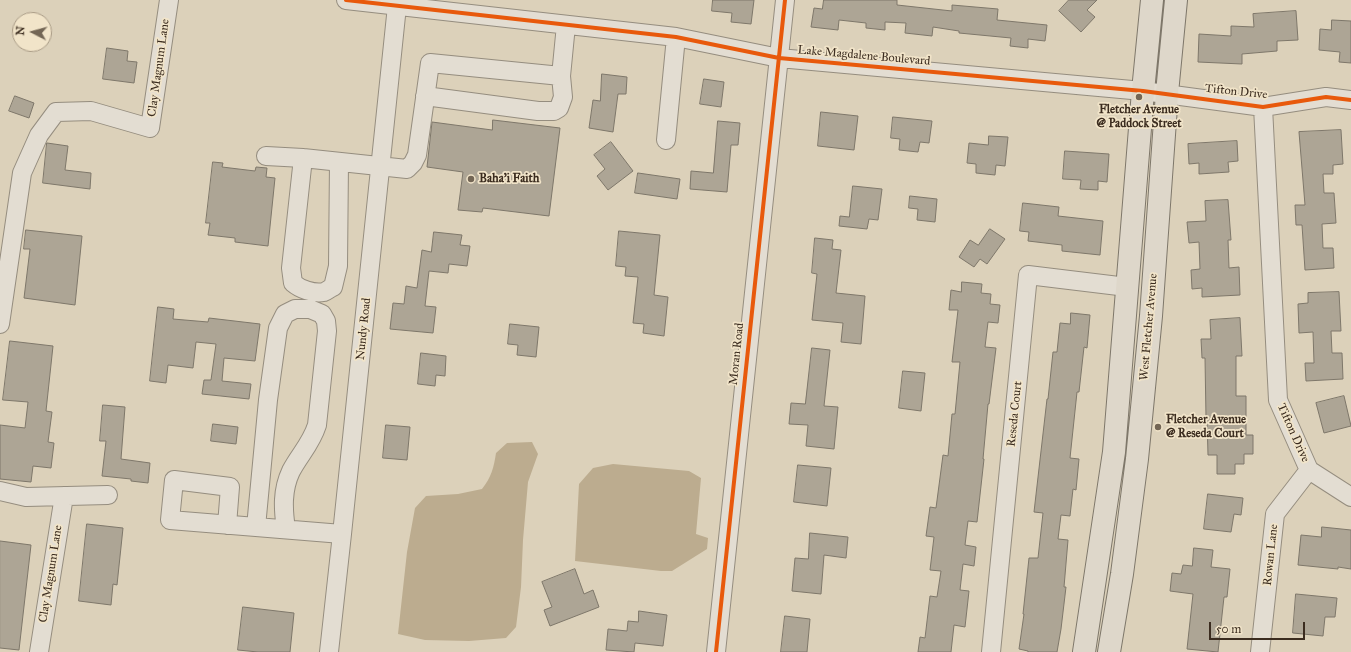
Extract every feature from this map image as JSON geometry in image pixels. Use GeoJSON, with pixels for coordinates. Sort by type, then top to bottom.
{"type":"FeatureCollection","features":[{"type":"Feature","properties":{"kind":"main road","name":"West Fletcher Avenue"},"geometry":{"type":"LineString","coordinates":[[1084,652],[1114,452],[1142,91],[1152,0]]}},
{"type":"Feature","properties":{"kind":"main road","name":"West Fletcher Avenue"},"geometry":{"type":"LineString","coordinates":[[1109,652],[1122,574],[1137,458],[1151,316],[1167,93],[1176,0]]}},
{"type":"Feature","properties":{"kind":"street","name":"Clay Magnum Lane"},"geometry":{"type":"LineString","coordinates":[[0,324],[22,173],[39,135],[56,112],[91,111],[150,128],[169,0]]}},
{"type":"Feature","properties":{"kind":"street","name":"Lake Magdalene Boulevard"},"geometry":{"type":"LineString","coordinates":[[346,0],[676,37],[779,58],[1167,93]]}},
{"type":"Feature","properties":{"kind":"street","name":"Moran Road"},"geometry":{"type":"LineString","coordinates":[[716,652],[785,0]]}},
{"type":"Feature","properties":{"kind":"street","name":"Nundy Road"},"geometry":{"type":"LineString","coordinates":[[329,652],[397,6]]}},
{"type":"Feature","properties":{"kind":"street"},"geometry":{"type":"LineString","coordinates":[[425,96],[538,111],[554,111],[558,108],[563,97],[561,76],[566,25]]}},
{"type":"Feature","properties":{"kind":"street"},"geometry":{"type":"LineString","coordinates":[[666,140],[676,37]]}},
{"type":"Feature","properties":{"kind":"street"},"geometry":{"type":"LineString","coordinates":[[266,156],[304,158],[407,169],[413,163],[417,155],[430,63],[561,76]]}},
{"type":"Feature","properties":{"kind":"street","name":"Tifton Drive"},"geometry":{"type":"LineString","coordinates":[[1167,93],[1263,107],[1326,97],[1351,100]]}},
{"type":"Feature","properties":{"kind":"street","name":"Tifton Drive"},"geometry":{"type":"LineString","coordinates":[[1263,107],[1278,400],[1309,470],[1351,497]]}},
{"type":"Feature","properties":{"kind":"street"},"geometry":{"type":"LineString","coordinates":[[304,158],[291,268],[293,283],[299,288],[311,291],[324,292],[332,287],[338,266],[340,162]]}},
{"type":"Feature","properties":{"kind":"street","name":"Reseda Court"},"geometry":{"type":"LineString","coordinates":[[991,652],[1028,275],[1128,287]]}},
{"type":"Feature","properties":{"kind":"street"},"geometry":{"type":"LineString","coordinates":[[256,527],[268,400],[278,328],[285,314],[295,309],[310,309],[322,314],[326,321],[327,331],[317,425],[313,437],[291,472],[284,492],[283,506],[286,529]]}},
{"type":"Feature","properties":{"kind":"street","name":"Rowan Lane"},"geometry":{"type":"LineString","coordinates":[[1260,652],[1275,514],[1309,470]]}},
{"type":"Feature","properties":{"kind":"street"},"geometry":{"type":"LineString","coordinates":[[0,491],[26,497],[108,495]]}},
{"type":"Feature","properties":{"kind":"street","name":"Clay Magnum Lane"},"geometry":{"type":"LineString","coordinates":[[39,652],[64,496]]}},
{"type":"Feature","properties":{"kind":"street"},"geometry":{"type":"LineString","coordinates":[[227,525],[342,534]]}},
{"type":"Feature","properties":{"kind":"shaded area"},"geometry":{"type":"Polygon","coordinates":[[[532,442],[538,454],[528,482],[521,587],[516,627],[506,638],[469,641],[425,640],[398,634],[407,552],[415,508],[426,496],[458,494],[482,489],[492,472],[496,453],[507,443],[532,442]]]}},
{"type":"Feature","properties":{"kind":"shaded area"},"geometry":{"type":"Polygon","coordinates":[[[613,464],[689,471],[701,478],[696,534],[708,538],[707,549],[672,571],[575,561],[579,484],[593,468],[613,464]]]}},
{"type":"Feature","properties":{"kind":"building"},"geometry":{"type":"Polygon","coordinates":[[[713,0],[754,0],[751,24],[731,22],[732,13],[712,11],[713,0]]]}},
{"type":"Feature","properties":{"kind":"building"},"geometry":{"type":"Polygon","coordinates":[[[824,0],[897,0],[897,5],[952,11],[952,5],[998,9],[997,20],[1047,25],[1045,41],[1028,39],[1028,48],[1010,46],[1011,38],[959,33],[959,31],[933,27],[932,36],[905,33],[906,23],[885,22],[885,30],[866,28],[866,23],[839,20],[838,30],[811,27],[814,8],[822,9],[824,0]]]}},
{"type":"Feature","properties":{"kind":"building"},"geometry":{"type":"Polygon","coordinates":[[[1069,0],[1097,0],[1087,10],[1095,17],[1081,32],[1059,11],[1069,0]]]}},
{"type":"Feature","properties":{"kind":"building"},"geometry":{"type":"Polygon","coordinates":[[[1296,11],[1298,40],[1277,41],[1277,51],[1242,54],[1242,64],[1198,62],[1199,34],[1231,36],[1231,26],[1254,27],[1253,14],[1296,11]]]}},
{"type":"Feature","properties":{"kind":"building"},"geometry":{"type":"Polygon","coordinates":[[[1332,20],[1351,21],[1351,63],[1339,62],[1340,52],[1319,50],[1320,29],[1331,30],[1332,20]]]}},
{"type":"Feature","properties":{"kind":"building"},"geometry":{"type":"Polygon","coordinates":[[[107,48],[128,51],[127,61],[137,62],[134,83],[103,79],[107,48]]]}},
{"type":"Feature","properties":{"kind":"building"},"geometry":{"type":"Polygon","coordinates":[[[602,74],[627,77],[626,94],[618,94],[613,132],[589,128],[593,100],[600,101],[602,74]]]}},
{"type":"Feature","properties":{"kind":"building"},"geometry":{"type":"Polygon","coordinates":[[[704,79],[724,82],[721,107],[700,104],[704,79]]]}},
{"type":"Feature","properties":{"kind":"building"},"geometry":{"type":"Polygon","coordinates":[[[15,96],[34,103],[29,118],[9,111],[15,96]]]}},
{"type":"Feature","properties":{"kind":"building"},"geometry":{"type":"Polygon","coordinates":[[[821,112],[858,116],[854,150],[818,146],[821,112]]]}},
{"type":"Feature","properties":{"kind":"building"},"geometry":{"type":"Polygon","coordinates":[[[893,117],[932,121],[929,143],[920,142],[918,152],[899,150],[900,139],[891,138],[893,117]]]}},
{"type":"Feature","properties":{"kind":"building"},"geometry":{"type":"Polygon","coordinates":[[[493,120],[560,128],[549,216],[483,208],[482,212],[458,210],[463,172],[427,167],[432,122],[492,130],[493,120]]]}},
{"type":"Feature","properties":{"kind":"building"},"geometry":{"type":"Polygon","coordinates":[[[718,121],[740,123],[738,145],[731,145],[727,192],[690,189],[691,171],[713,173],[718,121]]]}},
{"type":"Feature","properties":{"kind":"building"},"geometry":{"type":"Polygon","coordinates":[[[1341,130],[1343,164],[1333,165],[1333,174],[1323,174],[1324,193],[1334,193],[1336,223],[1322,224],[1323,248],[1333,248],[1334,268],[1305,270],[1302,225],[1296,225],[1295,205],[1305,205],[1299,132],[1341,130]]]}},
{"type":"Feature","properties":{"kind":"building"},"geometry":{"type":"Polygon","coordinates":[[[989,136],[1008,137],[1005,166],[996,165],[995,175],[976,173],[976,164],[967,163],[969,143],[988,145],[989,136]]]}},
{"type":"Feature","properties":{"kind":"building"},"geometry":{"type":"Polygon","coordinates":[[[1237,141],[1238,161],[1228,162],[1229,172],[1199,174],[1199,163],[1189,164],[1188,144],[1237,141]]]}},
{"type":"Feature","properties":{"kind":"building"},"geometry":{"type":"Polygon","coordinates":[[[611,142],[633,171],[608,190],[597,176],[605,169],[594,155],[611,142]]]}},
{"type":"Feature","properties":{"kind":"building"},"geometry":{"type":"Polygon","coordinates":[[[47,143],[68,146],[65,170],[91,173],[90,189],[43,183],[47,143]]]}},
{"type":"Feature","properties":{"kind":"building"},"geometry":{"type":"Polygon","coordinates":[[[1065,151],[1109,154],[1107,182],[1098,181],[1098,190],[1080,189],[1081,180],[1063,179],[1065,151]]]}},
{"type":"Feature","properties":{"kind":"building"},"geometry":{"type":"Polygon","coordinates":[[[213,162],[223,163],[222,167],[255,171],[256,167],[267,168],[266,177],[275,178],[268,246],[235,242],[235,238],[208,235],[210,223],[206,223],[213,162]]]}},
{"type":"Feature","properties":{"kind":"building"},"geometry":{"type":"Polygon","coordinates":[[[638,173],[680,179],[677,199],[635,193],[638,173]]]}},
{"type":"Feature","properties":{"kind":"building"},"geometry":{"type":"Polygon","coordinates":[[[853,186],[882,189],[878,220],[869,219],[867,229],[839,226],[840,216],[849,217],[853,186]]]}},
{"type":"Feature","properties":{"kind":"building"},"geometry":{"type":"Polygon","coordinates":[[[910,196],[937,199],[935,222],[917,220],[918,209],[909,208],[910,196]]]}},
{"type":"Feature","properties":{"kind":"building"},"geometry":{"type":"Polygon","coordinates":[[[1228,200],[1231,240],[1228,240],[1229,268],[1239,267],[1240,295],[1202,297],[1202,288],[1192,289],[1191,270],[1200,269],[1199,242],[1189,243],[1187,222],[1206,221],[1205,201],[1228,200]]]}},
{"type":"Feature","properties":{"kind":"building"},"geometry":{"type":"Polygon","coordinates":[[[1023,203],[1059,207],[1058,216],[1103,221],[1100,255],[1062,251],[1062,245],[1028,241],[1029,232],[1020,231],[1023,203]]]}},
{"type":"Feature","properties":{"kind":"building"},"geometry":{"type":"Polygon","coordinates":[[[990,229],[1005,239],[987,264],[980,259],[974,267],[959,257],[970,240],[978,245],[990,229]]]}},
{"type":"Feature","properties":{"kind":"building"},"geometry":{"type":"Polygon","coordinates":[[[26,230],[82,236],[75,305],[24,298],[30,249],[24,249],[26,230]]]}},
{"type":"Feature","properties":{"kind":"building"},"geometry":{"type":"Polygon","coordinates":[[[619,231],[660,235],[654,295],[668,297],[664,336],[643,333],[644,324],[633,323],[638,277],[625,276],[626,267],[616,266],[619,231]]]}},
{"type":"Feature","properties":{"kind":"building"},"geometry":{"type":"Polygon","coordinates":[[[434,232],[462,235],[460,245],[470,246],[467,266],[449,264],[448,273],[429,271],[425,306],[436,307],[433,333],[390,329],[393,303],[404,304],[406,286],[417,288],[422,250],[431,252],[434,232]]]}},
{"type":"Feature","properties":{"kind":"building"},"geometry":{"type":"Polygon","coordinates":[[[815,238],[833,240],[832,249],[841,250],[836,293],[865,296],[861,344],[841,342],[843,323],[812,320],[817,274],[812,273],[815,238]]]}},
{"type":"Feature","properties":{"kind":"building"},"geometry":{"type":"Polygon","coordinates":[[[962,282],[982,284],[981,293],[991,294],[990,304],[1000,305],[998,323],[988,322],[985,347],[996,348],[988,404],[977,522],[968,521],[965,545],[976,547],[974,566],[963,564],[960,590],[969,591],[965,627],[954,625],[951,652],[918,652],[920,637],[925,638],[930,596],[937,597],[941,571],[930,570],[934,537],[926,536],[930,507],[936,508],[943,455],[948,456],[952,414],[955,414],[960,362],[952,362],[958,310],[949,310],[951,290],[961,292],[962,282]]]}},
{"type":"Feature","properties":{"kind":"building"},"geometry":{"type":"Polygon","coordinates":[[[1339,292],[1341,331],[1331,331],[1332,353],[1342,353],[1343,379],[1306,381],[1305,363],[1314,363],[1313,332],[1299,333],[1298,304],[1308,303],[1308,293],[1339,292]]]}},
{"type":"Feature","properties":{"kind":"building"},"geometry":{"type":"Polygon","coordinates":[[[158,307],[174,309],[173,319],[208,322],[209,318],[260,324],[255,361],[224,358],[222,381],[251,384],[249,399],[202,394],[204,380],[211,380],[216,344],[196,342],[193,368],[168,365],[166,383],[150,381],[158,307]]]}},
{"type":"Feature","properties":{"kind":"building"},"geometry":{"type":"Polygon","coordinates":[[[1071,313],[1090,315],[1087,348],[1084,347],[1079,392],[1077,392],[1070,458],[1079,459],[1076,490],[1073,489],[1070,516],[1061,515],[1058,539],[1068,540],[1064,587],[1066,587],[1061,629],[1057,652],[1028,652],[1019,649],[1029,558],[1038,558],[1043,513],[1034,512],[1047,399],[1053,352],[1057,352],[1060,323],[1070,324],[1071,313]]]}},
{"type":"Feature","properties":{"kind":"building"},"geometry":{"type":"Polygon","coordinates":[[[1240,318],[1242,356],[1236,356],[1236,396],[1246,396],[1246,435],[1253,435],[1253,454],[1244,454],[1244,464],[1235,464],[1235,474],[1217,474],[1217,455],[1208,455],[1205,358],[1202,358],[1201,339],[1211,339],[1210,320],[1240,318]]]}},
{"type":"Feature","properties":{"kind":"building"},"geometry":{"type":"Polygon","coordinates":[[[510,324],[539,327],[536,357],[517,355],[518,345],[508,344],[510,324]]]}},
{"type":"Feature","properties":{"kind":"building"},"geometry":{"type":"Polygon","coordinates":[[[10,341],[53,346],[46,411],[52,412],[48,442],[54,443],[51,468],[33,466],[31,482],[0,479],[0,425],[25,428],[28,402],[3,400],[10,341]]]}},
{"type":"Feature","properties":{"kind":"building"},"geometry":{"type":"Polygon","coordinates":[[[812,348],[830,350],[824,406],[838,407],[834,449],[806,446],[808,425],[789,424],[791,403],[805,404],[812,348]]]}},
{"type":"Feature","properties":{"kind":"building"},"geometry":{"type":"Polygon","coordinates":[[[421,353],[446,356],[445,376],[436,375],[435,386],[418,384],[421,353]]]}},
{"type":"Feature","properties":{"kind":"building"},"geometry":{"type":"Polygon","coordinates":[[[903,371],[925,373],[921,411],[899,408],[903,371]]]}},
{"type":"Feature","properties":{"kind":"building"},"geometry":{"type":"Polygon","coordinates":[[[1344,396],[1351,426],[1324,433],[1316,403],[1344,396]]]}},
{"type":"Feature","properties":{"kind":"building"},"geometry":{"type":"Polygon","coordinates":[[[103,405],[125,407],[121,459],[150,463],[148,483],[131,481],[131,479],[102,476],[106,441],[100,441],[103,405]]]}},
{"type":"Feature","properties":{"kind":"building"},"geometry":{"type":"Polygon","coordinates":[[[213,424],[238,427],[236,444],[211,441],[213,424]]]}},
{"type":"Feature","properties":{"kind":"building"},"geometry":{"type":"Polygon","coordinates":[[[386,425],[410,427],[407,460],[383,458],[386,425]]]}},
{"type":"Feature","properties":{"kind":"building"},"geometry":{"type":"Polygon","coordinates":[[[798,465],[831,468],[827,506],[794,502],[798,465]]]}},
{"type":"Feature","properties":{"kind":"building"},"geometry":{"type":"Polygon","coordinates":[[[1208,494],[1243,498],[1241,515],[1234,514],[1231,532],[1204,529],[1208,494]]]}},
{"type":"Feature","properties":{"kind":"building"},"geometry":{"type":"Polygon","coordinates":[[[87,524],[123,528],[117,585],[113,584],[111,605],[79,601],[87,524]]]}},
{"type":"Feature","properties":{"kind":"building"},"geometry":{"type":"Polygon","coordinates":[[[1322,527],[1351,530],[1351,569],[1298,565],[1301,535],[1321,537],[1322,527]]]}},
{"type":"Feature","properties":{"kind":"building"},"geometry":{"type":"Polygon","coordinates":[[[810,533],[848,537],[846,558],[824,555],[821,594],[792,591],[795,558],[808,559],[810,533]]]}},
{"type":"Feature","properties":{"kind":"building"},"geometry":{"type":"Polygon","coordinates":[[[0,541],[31,545],[19,650],[0,648],[0,541]]]}},
{"type":"Feature","properties":{"kind":"building"},"geometry":{"type":"Polygon","coordinates":[[[1194,548],[1213,550],[1211,567],[1230,569],[1227,597],[1224,597],[1218,652],[1187,649],[1193,594],[1170,591],[1172,573],[1181,574],[1183,565],[1192,566],[1194,548]]]}},
{"type":"Feature","properties":{"kind":"building"},"geometry":{"type":"Polygon","coordinates":[[[575,569],[584,594],[593,590],[599,607],[550,626],[544,610],[552,607],[542,582],[575,569]]]}},
{"type":"Feature","properties":{"kind":"building"},"geometry":{"type":"Polygon","coordinates":[[[1296,594],[1337,598],[1335,617],[1325,617],[1323,636],[1293,633],[1296,594]]]}},
{"type":"Feature","properties":{"kind":"building"},"geometry":{"type":"Polygon","coordinates":[[[243,607],[294,613],[290,652],[258,652],[238,650],[243,607]]]}},
{"type":"Feature","properties":{"kind":"building"},"geometry":{"type":"Polygon","coordinates":[[[639,611],[667,615],[663,646],[635,643],[634,652],[606,650],[608,629],[627,631],[628,621],[638,622],[639,611]]]}},
{"type":"Feature","properties":{"kind":"building"},"geometry":{"type":"Polygon","coordinates":[[[785,616],[810,619],[807,652],[781,652],[785,616]]]}},
{"type":"Feature","properties":{"kind":"cycle path"},"geometry":{"type":"LineString","coordinates":[[346,0],[676,37],[779,58],[1143,91],[1263,107],[1326,97],[1351,100]]}},
{"type":"Feature","properties":{"kind":"cycle path"},"geometry":{"type":"LineString","coordinates":[[716,652],[785,0]]}},
{"type":"Feature","properties":{"kind":"place","name":"Fletcher Avenue @ Paddock Street"},"geometry":{"type":"Point","coordinates":[1139,97]}},
{"type":"Feature","properties":{"kind":"place","name":"Baha'i Faith"},"geometry":{"type":"Point","coordinates":[471,179]}},
{"type":"Feature","properties":{"kind":"place","name":"Fletcher Avenue @ Reseda Court"},"geometry":{"type":"Point","coordinates":[1158,427]}}]}
